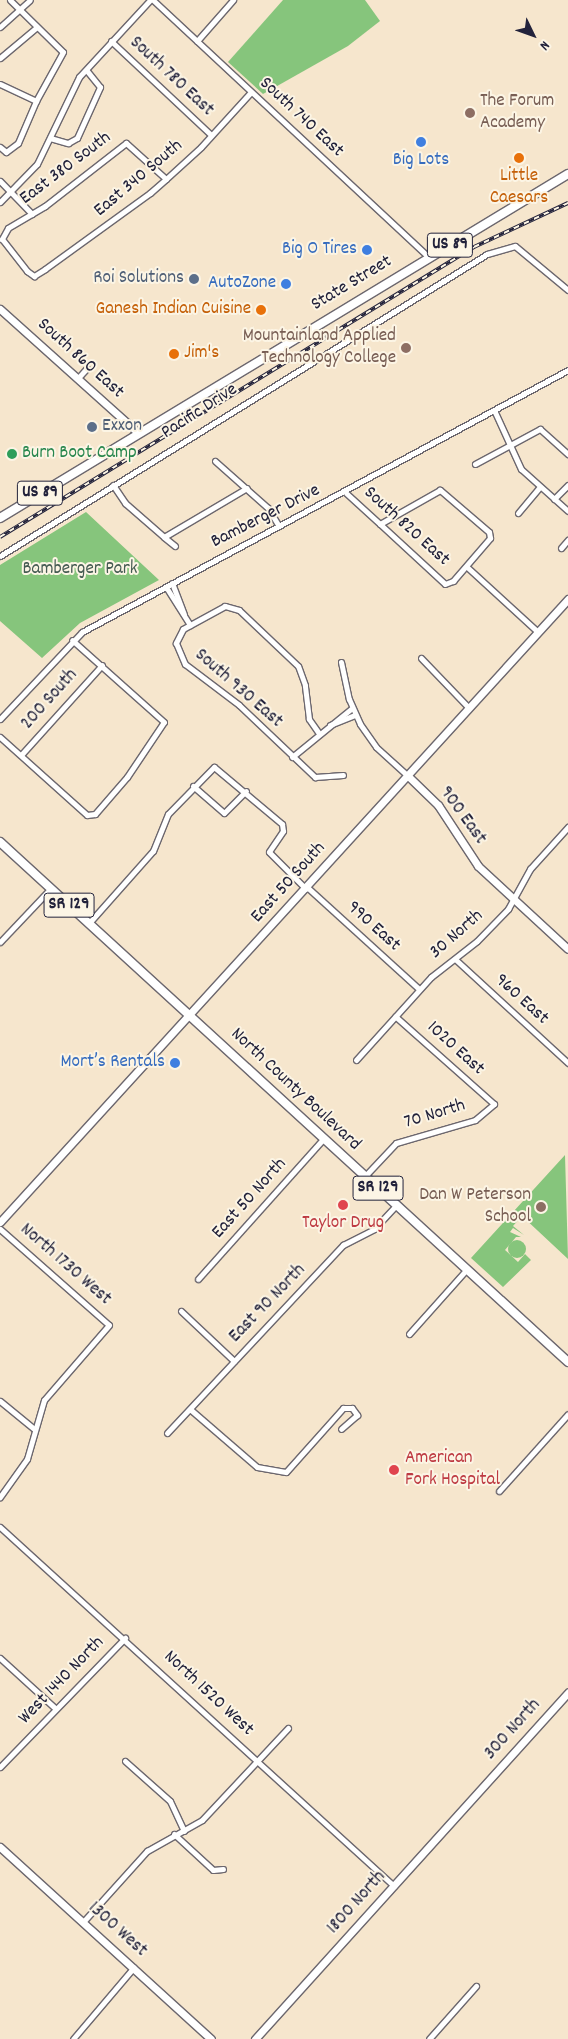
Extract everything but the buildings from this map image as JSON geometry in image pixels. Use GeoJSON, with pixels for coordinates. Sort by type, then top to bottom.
{"type":"FeatureCollection","features":[{"type":"Feature","properties":{"kind":"main road","name":"State Street"},"geometry":{"type":"LineString","coordinates":[[0,518],[429,257],[567,176]]}},
{"type":"Feature","properties":{"kind":"main road","name":"North County Boulevard"},"geometry":{"type":"LineString","coordinates":[[0,842],[568,1362]]}},
{"type":"Feature","properties":{"kind":"street"},"geometry":{"type":"LineString","coordinates":[[0,147],[6,152],[18,143],[36,101],[63,56],[10,0]]}},
{"type":"Feature","properties":{"kind":"street"},"geometry":{"type":"LineString","coordinates":[[0,27],[21,12],[30,0]]}},
{"type":"Feature","properties":{"kind":"street"},"geometry":{"type":"LineString","coordinates":[[0,202],[38,164],[66,98],[86,70],[151,0]]}},
{"type":"Feature","properties":{"kind":"street","name":"South 740 East"},"geometry":{"type":"LineString","coordinates":[[151,0],[429,257]]}},
{"type":"Feature","properties":{"kind":"street"},"geometry":{"type":"LineString","coordinates":[[197,41],[234,0]]}},
{"type":"Feature","properties":{"kind":"street"},"geometry":{"type":"LineString","coordinates":[[0,58],[37,27]]}},
{"type":"Feature","properties":{"kind":"street","name":"South 780 East"},"geometry":{"type":"LineString","coordinates":[[111,42],[211,134]]}},
{"type":"Feature","properties":{"kind":"street"},"geometry":{"type":"LineString","coordinates":[[50,138],[68,143],[77,138],[100,87],[86,70]]}},
{"type":"Feature","properties":{"kind":"street"},"geometry":{"type":"LineString","coordinates":[[0,84],[36,101]]}},
{"type":"Feature","properties":{"kind":"street","name":"East 340 South"},"geometry":{"type":"LineString","coordinates":[[2,239],[34,276],[104,229],[166,179],[251,92]]}},
{"type":"Feature","properties":{"kind":"street","name":"East 380 South"},"geometry":{"type":"LineString","coordinates":[[2,239],[8,228],[32,214],[126,143],[166,179]]}},
{"type":"Feature","properties":{"kind":"street"},"geometry":{"type":"LineString","coordinates":[[0,181],[32,214]]}},
{"type":"Feature","properties":{"kind":"street","name":"Pacific Drive"},"geometry":{"type":"LineString","coordinates":[[0,556],[476,260],[504,246],[518,247],[568,290]]}},
{"type":"Feature","properties":{"kind":"street","name":"South 860 East"},"geometry":{"type":"LineString","coordinates":[[0,309],[138,433]]}},
{"type":"Feature","properties":{"kind":"street"},"geometry":{"type":"LineString","coordinates":[[78,378],[87,368]]}},
{"type":"Feature","properties":{"kind":"street","name":"Bamberger Drive"},"geometry":{"type":"LineString","coordinates":[[0,719],[72,640],[172,583],[346,492],[568,370]]}},
{"type":"Feature","properties":{"kind":"street"},"geometry":{"type":"LineString","coordinates":[[494,410],[521,469],[568,511]]}},
{"type":"Feature","properties":{"kind":"street"},"geometry":{"type":"LineString","coordinates":[[475,464],[540,429],[568,454]]}},
{"type":"Feature","properties":{"kind":"street"},"geometry":{"type":"LineString","coordinates":[[215,461],[247,488],[279,526]]}},
{"type":"Feature","properties":{"kind":"street"},"geometry":{"type":"LineString","coordinates":[[113,485],[125,503],[174,546]]}},
{"type":"Feature","properties":{"kind":"street"},"geometry":{"type":"LineString","coordinates":[[554,500],[568,485]]}},
{"type":"Feature","properties":{"kind":"street"},"geometry":{"type":"LineString","coordinates":[[518,513],[540,487]]}},
{"type":"Feature","properties":{"kind":"street"},"geometry":{"type":"LineString","coordinates":[[164,537],[247,488]]}},
{"type":"Feature","properties":{"kind":"street"},"geometry":{"type":"LineString","coordinates":[[380,524],[442,491],[489,532],[490,538],[466,567],[538,632]]}},
{"type":"Feature","properties":{"kind":"street","name":"South 820 East"},"geometry":{"type":"LineString","coordinates":[[346,492],[445,584],[466,567]]}},
{"type":"Feature","properties":{"kind":"street"},"geometry":{"type":"LineString","coordinates":[[561,548],[568,540]]}},
{"type":"Feature","properties":{"kind":"street","name":"South 930 East"},"geometry":{"type":"LineString","coordinates":[[172,583],[184,614]]}},
{"type":"Feature","properties":{"kind":"street","name":"South 930 East"},"geometry":{"type":"LineString","coordinates":[[166,587],[190,625],[176,643],[181,660],[239,705],[292,757]]}},
{"type":"Feature","properties":{"kind":"street","name":"East 50 South"},"geometry":{"type":"LineString","coordinates":[[0,1222],[567,602]]}},
{"type":"Feature","properties":{"kind":"street"},"geometry":{"type":"LineString","coordinates":[[190,625],[226,606],[239,610],[298,666],[305,685],[309,719],[318,732]]}},
{"type":"Feature","properties":{"kind":"street"},"geometry":{"type":"LineString","coordinates":[[0,737],[90,816],[128,777],[164,722],[72,640]]}},
{"type":"Feature","properties":{"kind":"street"},"geometry":{"type":"LineString","coordinates":[[421,658],[469,708]]}},
{"type":"Feature","properties":{"kind":"street","name":"900 East"},"geometry":{"type":"LineString","coordinates":[[341,662],[352,708],[376,748],[438,805],[478,866],[568,949]]}},
{"type":"Feature","properties":{"kind":"street","name":"200 South"},"geometry":{"type":"LineString","coordinates":[[20,756],[102,665]]}},
{"type":"Feature","properties":{"kind":"street"},"geometry":{"type":"LineString","coordinates":[[343,775],[320,779],[292,757],[318,732],[352,708]]}},
{"type":"Feature","properties":{"kind":"street"},"geometry":{"type":"LineString","coordinates":[[323,728],[355,714]]}},
{"type":"Feature","properties":{"kind":"street"},"geometry":{"type":"LineString","coordinates":[[89,923],[153,851],[168,814],[193,786],[214,767],[246,791],[224,813],[193,786]]}},
{"type":"Feature","properties":{"kind":"street","name":"990 East"},"geometry":{"type":"LineString","coordinates":[[246,791],[284,827],[269,852],[306,888],[419,989]]}},
{"type":"Feature","properties":{"kind":"street","name":"30 North"},"geometry":{"type":"LineString","coordinates":[[356,1060],[419,989],[483,936],[512,898],[530,869],[568,828]]}},
{"type":"Feature","properties":{"kind":"street"},"geometry":{"type":"LineString","coordinates":[[0,942],[51,888]]}},
{"type":"Feature","properties":{"kind":"street","name":"960 East"},"geometry":{"type":"LineString","coordinates":[[455,959],[568,1063]]}},
{"type":"Feature","properties":{"kind":"street","name":"1020 East"},"geometry":{"type":"LineString","coordinates":[[396,1016],[494,1104]]}},
{"type":"Feature","properties":{"kind":"street","name":"70 North"},"geometry":{"type":"LineString","coordinates":[[365,1176],[396,1144],[475,1120],[494,1104]]}},
{"type":"Feature","properties":{"kind":"street","name":"East 50 North"},"geometry":{"type":"LineString","coordinates":[[198,1278],[323,1139]]}},
{"type":"Feature","properties":{"kind":"street","name":"East 90 North"},"geometry":{"type":"LineString","coordinates":[[167,1433],[343,1246],[374,1229],[396,1205]]}},
{"type":"Feature","properties":{"kind":"street","name":"North 1730 West"},"geometry":{"type":"LineString","coordinates":[[0,1229],[109,1325],[44,1400],[33,1428]]}},
{"type":"Feature","properties":{"kind":"street"},"geometry":{"type":"LineString","coordinates":[[409,1334],[466,1269]]}},
{"type":"Feature","properties":{"kind":"street"},"geometry":{"type":"LineString","coordinates":[[181,1311],[234,1361]]}},
{"type":"Feature","properties":{"kind":"street"},"geometry":{"type":"LineString","coordinates":[[0,1401],[33,1428],[27,1459],[16,1478],[0,1497]]}},
{"type":"Feature","properties":{"kind":"street"},"geometry":{"type":"LineString","coordinates":[[190,1410],[257,1467],[286,1472],[343,1408],[352,1408],[357,1415],[340,1430]]}},
{"type":"Feature","properties":{"kind":"street"},"geometry":{"type":"LineString","coordinates":[[499,1491],[568,1414]]}},
{"type":"Feature","properties":{"kind":"street","name":"North 1520 West"},"geometry":{"type":"LineString","coordinates":[[0,1526],[125,1638],[394,1886]]}},
{"type":"Feature","properties":{"kind":"street","name":"West 1440 North"},"geometry":{"type":"LineString","coordinates":[[0,1767],[55,1708],[125,1638]]}},
{"type":"Feature","properties":{"kind":"street"},"geometry":{"type":"LineString","coordinates":[[0,1658],[55,1708]]}},
{"type":"Feature","properties":{"kind":"street","name":"300 North"},"geometry":{"type":"LineString","coordinates":[[483,1788],[568,1693]]}},
{"type":"Feature","properties":{"kind":"street"},"geometry":{"type":"LineString","coordinates":[[83,1922],[147,1851],[174,1834],[184,1831],[202,1820],[288,1728]]}},
{"type":"Feature","properties":{"kind":"street"},"geometry":{"type":"LineString","coordinates":[[125,1761],[170,1801],[184,1831]]}},
{"type":"Feature","properties":{"kind":"street","name":"1800 North"},"geometry":{"type":"LineString","coordinates":[[256,2039],[483,1788]]}},
{"type":"Feature","properties":{"kind":"street"},"geometry":{"type":"LineString","coordinates":[[174,1834],[213,1870],[223,1869]]}},
{"type":"Feature","properties":{"kind":"street","name":"1300 West"},"geometry":{"type":"LineString","coordinates":[[0,1847],[211,2039]]}},
{"type":"Feature","properties":{"kind":"street"},"geometry":{"type":"LineString","coordinates":[[73,2039],[134,1967]]}},
{"type":"Feature","properties":{"kind":"street"},"geometry":{"type":"LineString","coordinates":[[428,2039],[476,1986]]}},
{"type":"Feature","properties":{"kind":"green space"},"geometry":{"type":"Polygon","coordinates":[[[283,0],[365,0],[380,21],[348,46],[263,94],[228,62],[283,0]]]}},
{"type":"Feature","properties":{"kind":"green space","name":"Bamberger Park"},"geometry":{"type":"Polygon","coordinates":[[[86,512],[159,580],[80,623],[42,658],[0,621],[0,565],[86,512]]]}},
{"type":"Feature","properties":{"kind":"green space"},"geometry":{"type":"Polygon","coordinates":[[[565,1155],[568,1259],[522,1216],[513,1226],[524,1235],[513,1228],[510,1232],[521,1237],[516,1237],[505,1250],[518,1262],[525,1254],[531,1260],[503,1287],[471,1258],[565,1155]]]}},
{"type":"Feature","properties":{"kind":"green space"},"geometry":{"type":"Polygon","coordinates":[[[517,1240],[523,1243],[526,1249],[523,1255],[517,1258],[511,1255],[508,1249],[511,1243],[517,1240]]]}},
{"type":"Feature","properties":{"kind":"railway"},"geometry":{"type":"LineString","coordinates":[[0,537],[474,247],[568,203]]}},
{"type":"Feature","properties":{"kind":"place","name":"The Forum Academy"},"geometry":{"type":"Point","coordinates":[470,113]}},
{"type":"Feature","properties":{"kind":"place","name":"Big Lots"},"geometry":{"type":"Point","coordinates":[421,142]}},
{"type":"Feature","properties":{"kind":"place","name":"Little Caesars"},"geometry":{"type":"Point","coordinates":[519,158]}},
{"type":"Feature","properties":{"kind":"place","name":"Big O Tires"},"geometry":{"type":"Point","coordinates":[367,250]}},
{"type":"Feature","properties":{"kind":"place","name":"Roi Solutions"},"geometry":{"type":"Point","coordinates":[194,279]}},
{"type":"Feature","properties":{"kind":"place","name":"AutoZone"},"geometry":{"type":"Point","coordinates":[286,284]}},
{"type":"Feature","properties":{"kind":"place","name":"Ganesh Indian Cuisine"},"geometry":{"type":"Point","coordinates":[261,310]}},
{"type":"Feature","properties":{"kind":"place","name":"Mountainland Applied Technology College"},"geometry":{"type":"Point","coordinates":[406,348]}},
{"type":"Feature","properties":{"kind":"place","name":"Jim's"},"geometry":{"type":"Point","coordinates":[174,354]}},
{"type":"Feature","properties":{"kind":"place","name":"Exxon"},"geometry":{"type":"Point","coordinates":[92,427]}},
{"type":"Feature","properties":{"kind":"place","name":"Burn Boot Camp"},"geometry":{"type":"Point","coordinates":[12,454]}},
{"type":"Feature","properties":{"kind":"place","name":"Mort’s Rentals"},"geometry":{"type":"Point","coordinates":[175,1063]}},
{"type":"Feature","properties":{"kind":"place","name":"Taylor Drug"},"geometry":{"type":"Point","coordinates":[343,1205]}},
{"type":"Feature","properties":{"kind":"place","name":"Dan W Peterson School"},"geometry":{"type":"Point","coordinates":[541,1207]}},
{"type":"Feature","properties":{"kind":"place","name":"American Fork Hospital"},"geometry":{"type":"Point","coordinates":[394,1470]}}]}
